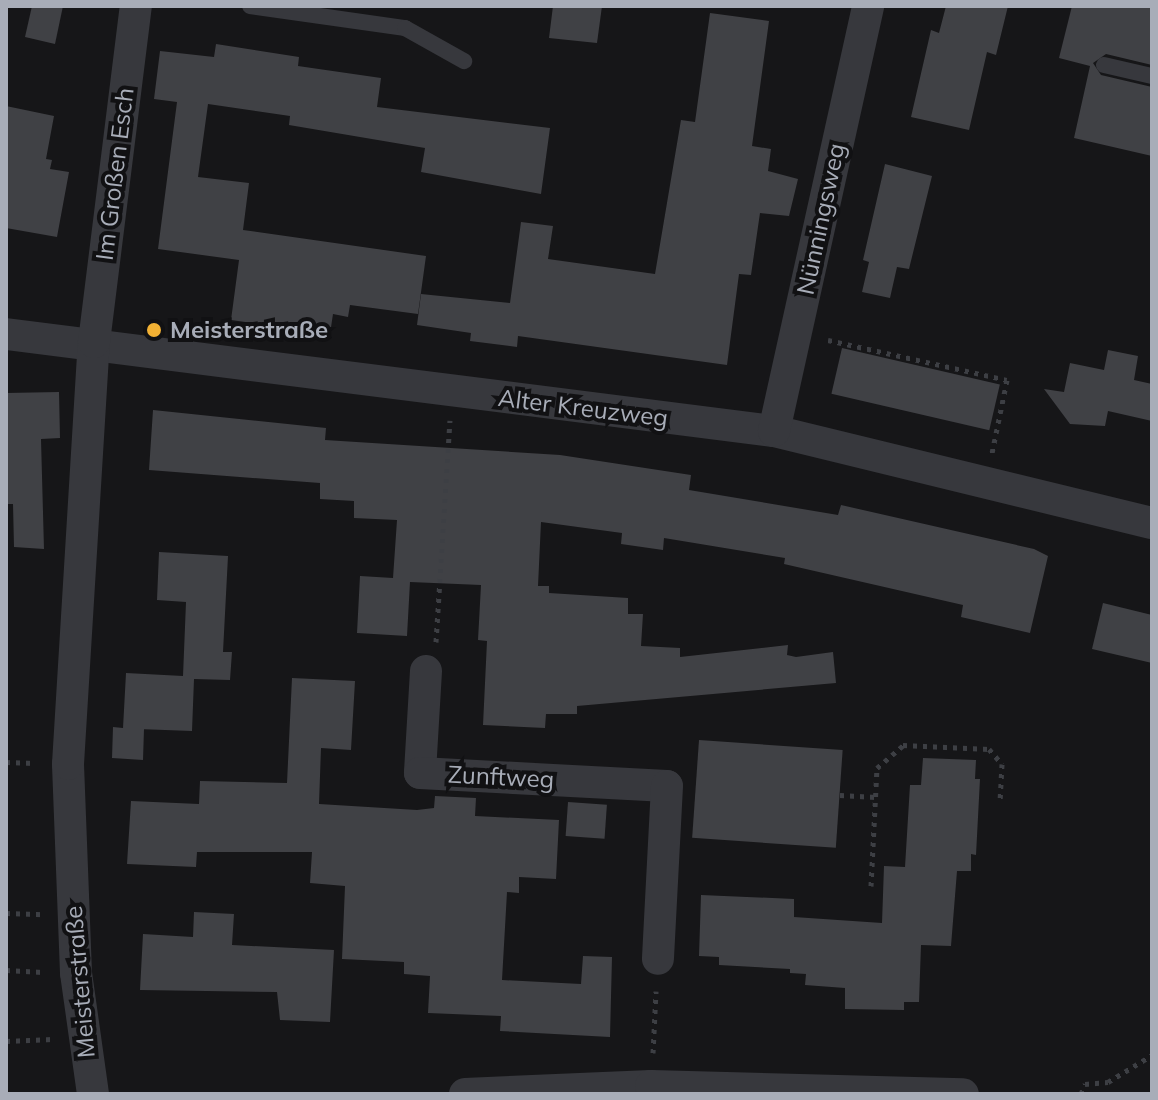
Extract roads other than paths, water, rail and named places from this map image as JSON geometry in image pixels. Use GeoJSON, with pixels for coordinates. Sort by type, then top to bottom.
{"type":"FeatureCollection","features":[{"type":"Feature","properties":{"kind":"street","name":"Im Großen Esch"},"geometry":{"type":"LineString","coordinates":[[94,342],[136,6]]}},
{"type":"Feature","properties":{"kind":"street","name":"Nünningsweg"},"geometry":{"type":"LineString","coordinates":[[774,431],[868,6]]}},
{"type":"Feature","properties":{"kind":"street","name":"Alter Kreuzweg"},"geometry":{"type":"LineString","coordinates":[[6,334],[94,342],[456,392],[774,431],[1152,523]]}},
{"type":"Feature","properties":{"kind":"street","name":"Meisterstraße"},"geometry":{"type":"LineString","coordinates":[[93,1094],[82,1038],[68,764],[94,342]]}},
{"type":"Feature","properties":{"kind":"street","name":"Zunftweg"},"geometry":{"type":"LineString","coordinates":[[426,671],[420,773],[667,786],[658,959]]}},
{"type":"Feature","properties":{"kind":"street"},"geometry":{"type":"LineString","coordinates":[[465,1094],[651,1086],[963,1094]]}},
{"type":"Feature","properties":{"kind":"lane"},"geometry":{"type":"LineString","coordinates":[[250,6],[405,28],[464,61]]}},
{"type":"Feature","properties":{"kind":"lane"},"geometry":{"type":"LineString","coordinates":[[1104,65],[1152,76]]}},
{"type":"Feature","properties":{"kind":"place","name":"Meisterstraße"},"geometry":{"type":"Point","coordinates":[154,330]}}]}
